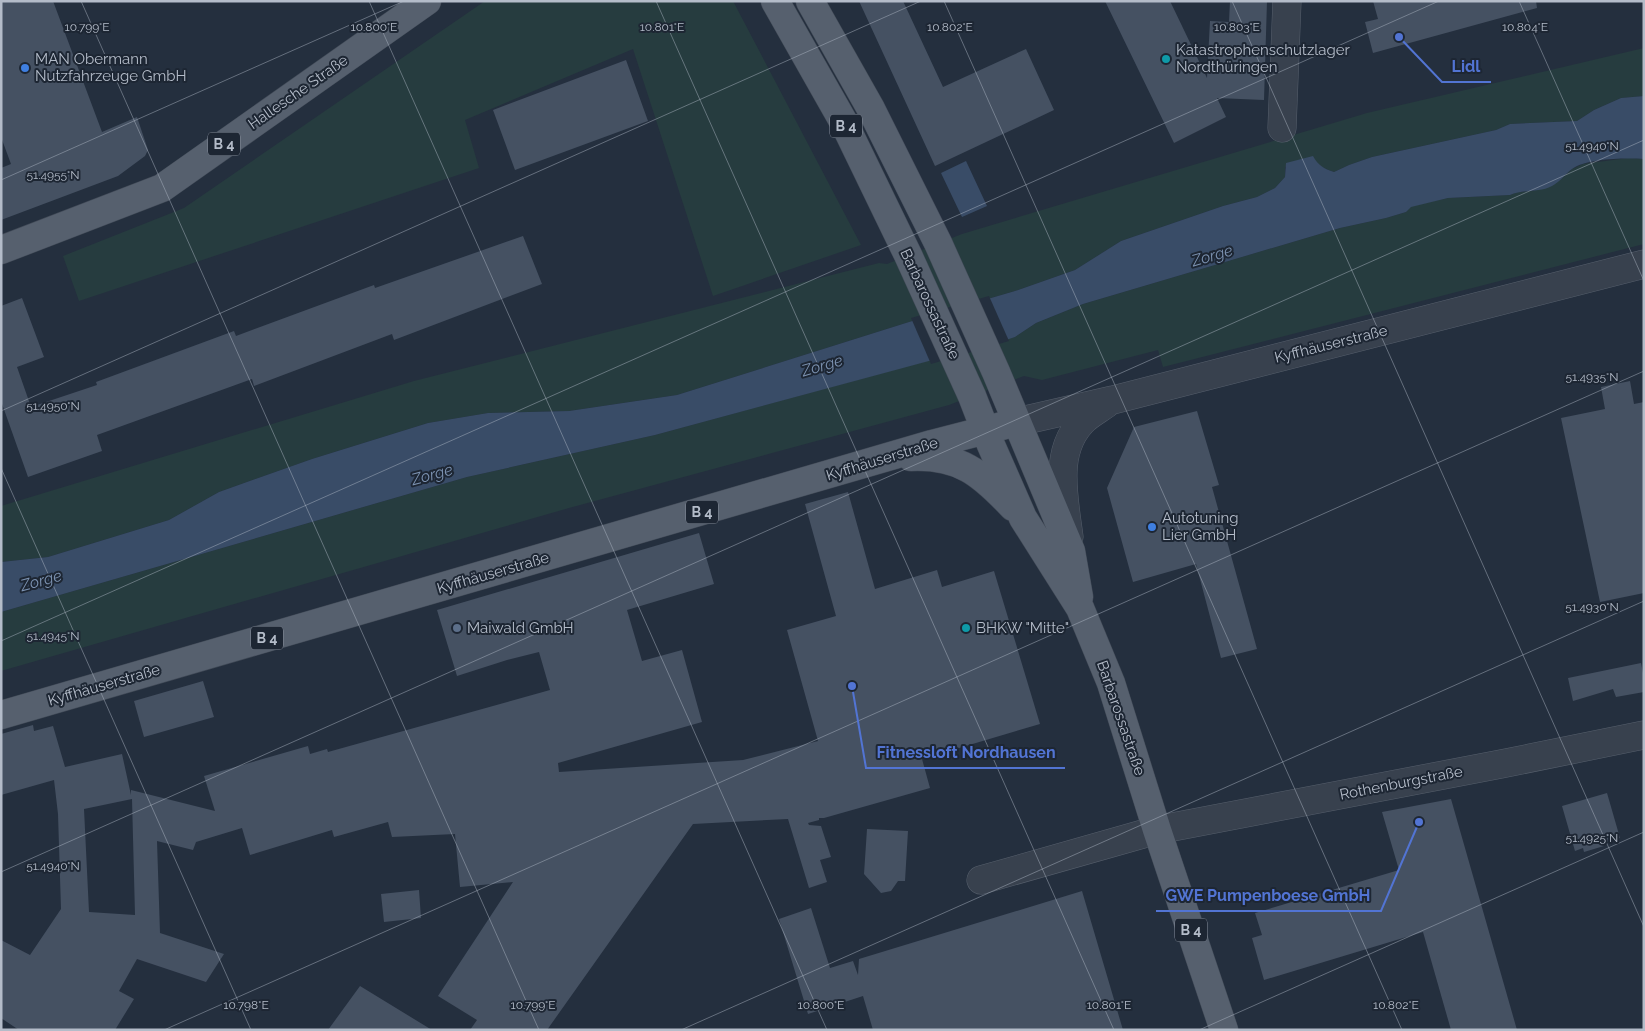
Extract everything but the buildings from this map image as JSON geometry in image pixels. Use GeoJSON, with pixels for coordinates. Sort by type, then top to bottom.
{"type":"FeatureCollection","features":[{"type":"Feature","properties":{"kind":"main road","name":"Hallesche Straße"},"geometry":{"type":"LineString","coordinates":[[1,250],[162,188],[428,1]]}},
{"type":"Feature","properties":{"kind":"main road","name":"Barbarossastraße"},"geometry":{"type":"LineString","coordinates":[[775,1],[843,121],[908,255],[972,396],[1023,518],[1080,608],[1111,683],[1224,1030]]}},
{"type":"Feature","properties":{"kind":"main road","name":"Barbarossastraße"},"geometry":{"type":"LineString","coordinates":[[810,1],[871,109],[938,243],[1002,385],[1071,550],[1080,608]]}},
{"type":"Feature","properties":{"kind":"main road","name":"Kyffhäuserstraße"},"geometry":{"type":"LineString","coordinates":[[1,714],[872,462],[1017,422]]}},
{"type":"Feature","properties":{"kind":"main road","name":"B 4"},"geometry":{"type":"LineString","coordinates":[[872,462],[922,456],[959,463],[968,467],[995,488],[1023,518]]}},
{"type":"Feature","properties":{"kind":"street"},"geometry":{"type":"LineString","coordinates":[[1282,128],[1287,1]]}},
{"type":"Feature","properties":{"kind":"street","name":"Kyffhäuserstraße"},"geometry":{"type":"LineString","coordinates":[[1017,422],[1113,400],[1644,264]]}},
{"type":"Feature","properties":{"kind":"street","name":"Barbarossastraße"},"geometry":{"type":"LineString","coordinates":[[1071,550],[1062,484],[1064,458],[1078,426],[1087,417],[1113,400]]}},
{"type":"Feature","properties":{"kind":"street","name":"Rothenburgstraße"},"geometry":{"type":"LineString","coordinates":[[1158,830],[1501,764],[1644,734]]}},
{"type":"Feature","properties":{"kind":"street"},"geometry":{"type":"LineString","coordinates":[[981,880],[1158,830]]}},
{"type":"Feature","properties":{"kind":"green space"},"geometry":{"type":"Polygon","coordinates":[[[485,1],[733,1],[861,245],[713,296],[633,49],[465,120],[479,168],[79,301],[63,256],[184,208],[485,1]]]}},
{"type":"Feature","properties":{"kind":"green space"},"geometry":{"type":"Polygon","coordinates":[[[1644,48],[1644,96],[1621,98],[1594,110],[1577,121],[1510,124],[1496,130],[1372,157],[1334,172],[1327,170],[1312,157],[1285,167],[1285,177],[1275,188],[1257,197],[1223,206],[1121,241],[1075,270],[1015,291],[909,322],[677,395],[569,411],[488,413],[428,423],[312,459],[219,492],[169,520],[48,557],[1,562],[1,506],[414,381],[879,263],[887,264],[962,234],[1367,113],[1644,48]]]}},
{"type":"Feature","properties":{"kind":"green space"},"geometry":{"type":"Polygon","coordinates":[[[1628,158],[1644,159],[1644,244],[1163,367],[1158,350],[1042,380],[1024,376],[949,405],[569,508],[1,671],[1,612],[467,477],[655,435],[1015,337],[1036,323],[1083,304],[1340,228],[1386,218],[1406,212],[1411,206],[1448,198],[1510,195],[1517,192],[1533,191],[1560,180],[1572,169],[1583,164],[1628,158]]]}},
{"type":"Feature","properties":{"kind":"water","name":"Zorge"},"geometry":{"type":"Polygon","coordinates":[[[1644,96],[1644,159],[1617,159],[1579,165],[1555,184],[1542,190],[1510,195],[1448,198],[1411,207],[1406,212],[1386,218],[1340,228],[1083,304],[1036,323],[1015,337],[1003,341],[655,435],[467,477],[1,612],[1,562],[48,557],[169,520],[219,492],[312,459],[428,423],[488,413],[569,411],[677,395],[909,322],[1015,291],[1075,270],[1121,241],[1223,206],[1257,197],[1275,188],[1285,177],[1286,163],[1313,156],[1327,170],[1334,172],[1372,157],[1496,130],[1510,124],[1577,121],[1594,110],[1621,98],[1644,96]]]}},
{"type":"Feature","properties":{"kind":"water"},"geometry":{"type":"Polygon","coordinates":[[[966,161],[987,206],[962,217],[941,173],[966,161]]]}},
{"type":"Feature","properties":{"kind":"pier"},"geometry":{"type":"Polygon","coordinates":[[[989,296],[1009,341],[931,364],[911,318],[989,296]]]}},
{"type":"Feature","properties":{"kind":"place","name":"Lidl"},"geometry":{"type":"Point","coordinates":[1399,37]}},
{"type":"Feature","properties":{"kind":"place","name":"Katastrophenschutzlager Nordthüringen"},"geometry":{"type":"Point","coordinates":[1166,59]}},
{"type":"Feature","properties":{"kind":"place","name":"MAN Obermann Nutzfahrzeuge GmbH"},"geometry":{"type":"Point","coordinates":[25,68]}},
{"type":"Feature","properties":{"kind":"place","name":"Autotuning Lier GmbH"},"geometry":{"type":"Point","coordinates":[1152,527]}},
{"type":"Feature","properties":{"kind":"place","name":"Maiwald GmbH"},"geometry":{"type":"Point","coordinates":[457,628]}},
{"type":"Feature","properties":{"kind":"place","name":"BHKW \"Mitte\""},"geometry":{"type":"Point","coordinates":[966,628]}},
{"type":"Feature","properties":{"kind":"place","name":"Fitnessloft Nordhausen"},"geometry":{"type":"Point","coordinates":[852,686]}},
{"type":"Feature","properties":{"kind":"place","name":"GWE Pumpenboese GmbH"},"geometry":{"type":"Point","coordinates":[1419,822]}}]}
